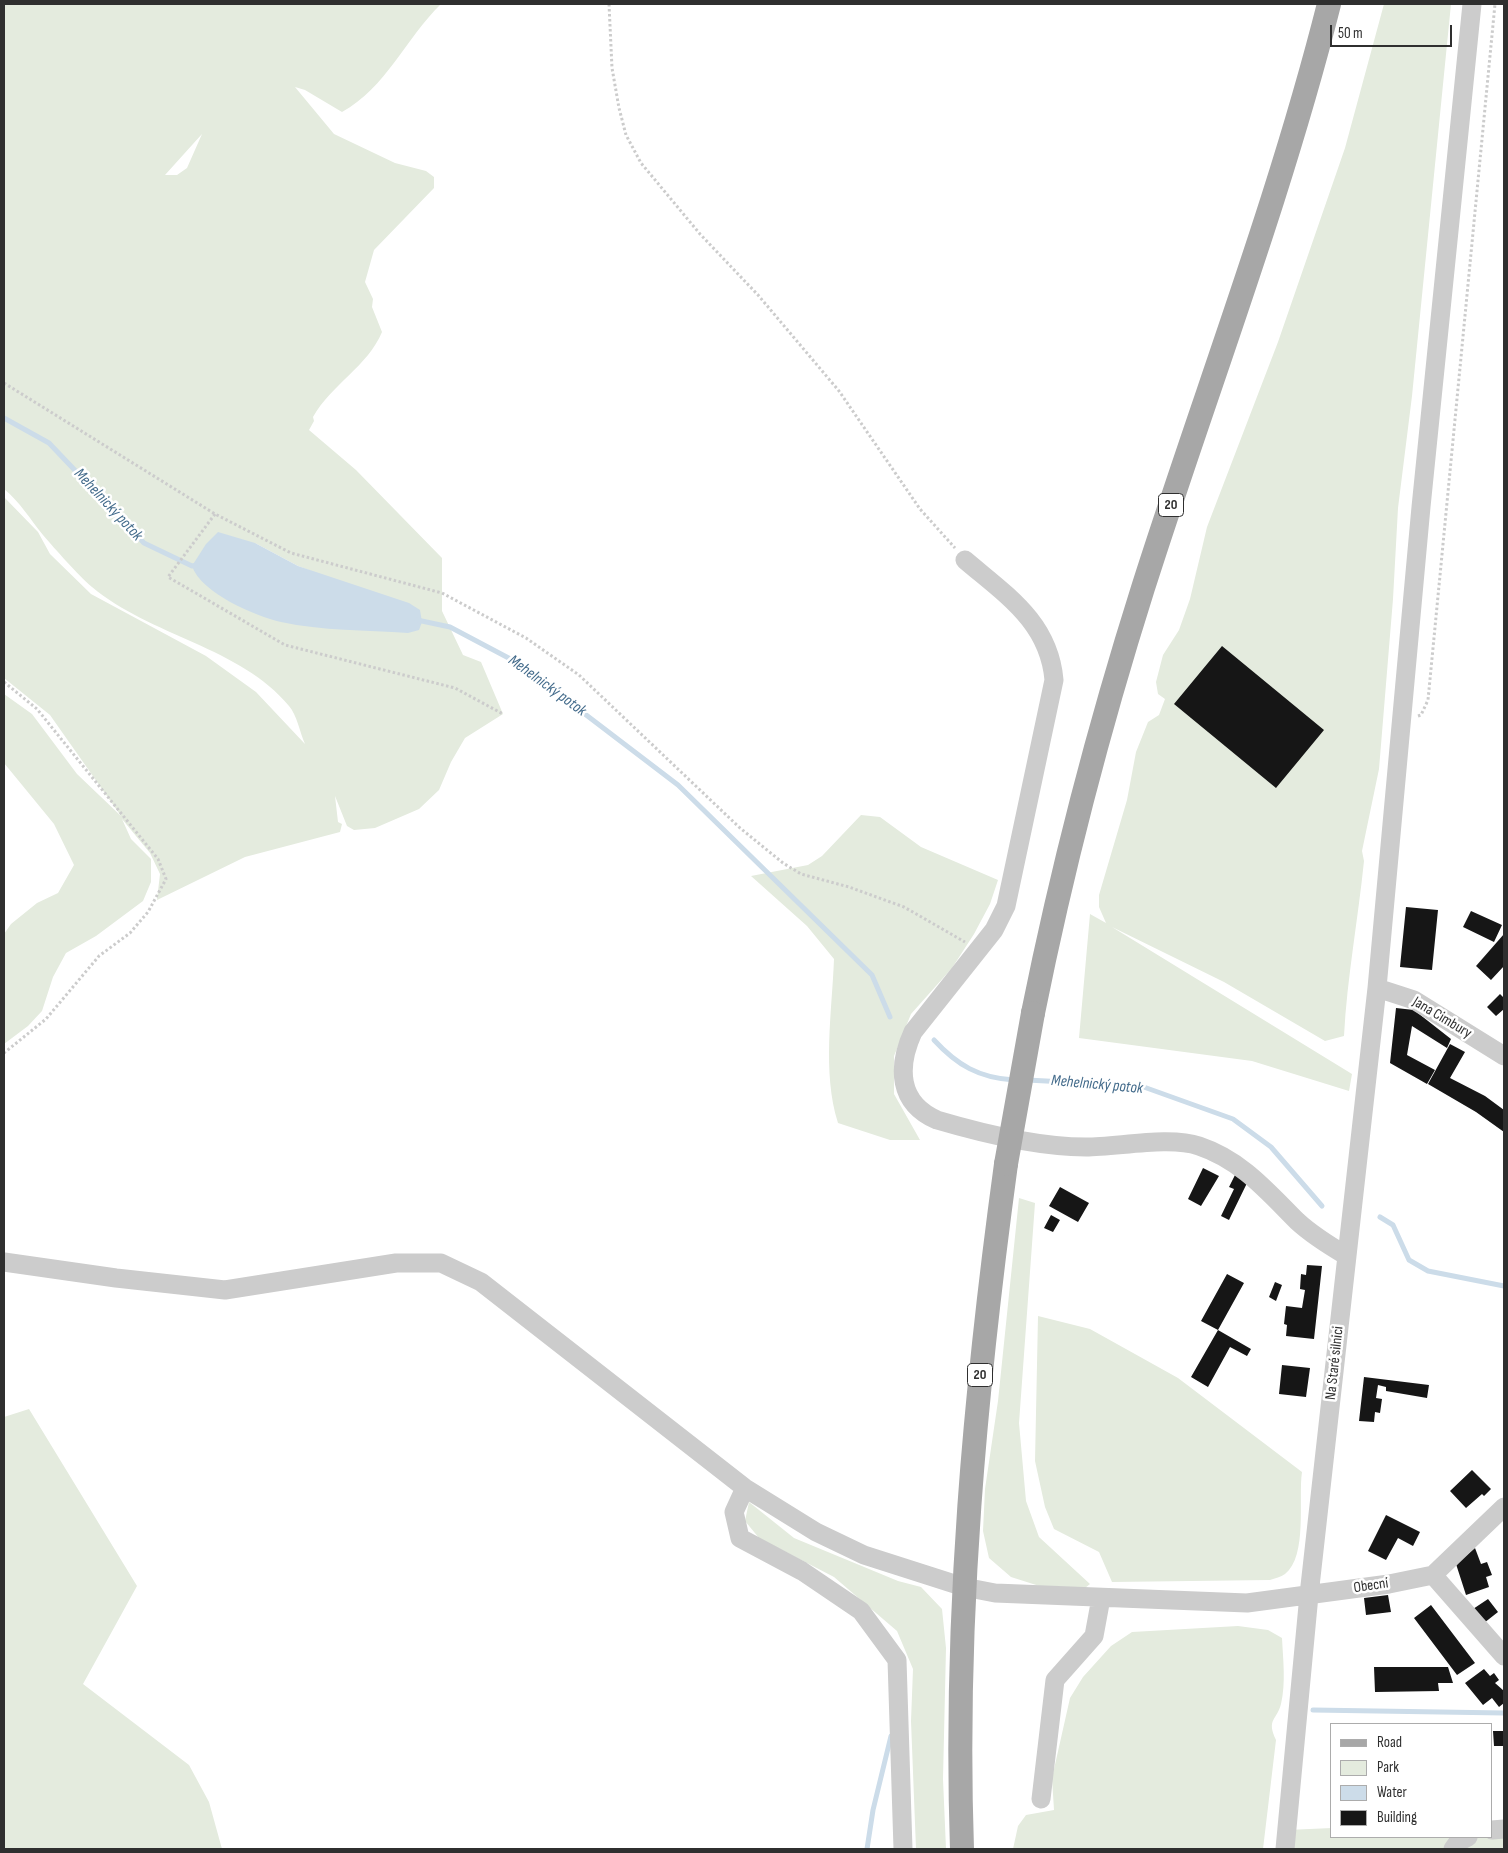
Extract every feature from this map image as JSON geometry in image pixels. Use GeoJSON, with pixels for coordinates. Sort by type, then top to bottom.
{"type":"FeatureCollection","features":[{"type":"Feature","properties":{"kind":"main road","name":"20"},"geometry":{"type":"LineString","coordinates":[[962,1849],[960,1780],[964,1587],[976,1408],[1006,1164],[1033,1012],[1077,818],[1115,679],[1143,588],[1285,161],[1329,4]]}},
{"type":"Feature","properties":{"kind":"street","name":"Na Staré silnici"},"geometry":{"type":"LineString","coordinates":[[1285,1849],[1309,1595],[1377,988],[1401,723],[1472,4]]}},
{"type":"Feature","properties":{"kind":"street"},"geometry":{"type":"LineString","coordinates":[[965,560],[1015,603],[1037,628],[1049,652],[1054,680],[1006,906],[994,930],[913,1032],[904,1056],[902,1068],[905,1088],[917,1108],[937,1120],[1044,1144],[1096,1147],[1182,1143],[1200,1146],[1243,1168],[1298,1222],[1325,1243],[1347,1256]]}},
{"type":"Feature","properties":{"kind":"street","name":"Jana Cimbury"},"geometry":{"type":"LineString","coordinates":[[1377,988],[1414,1000],[1504,1056]]}},
{"type":"Feature","properties":{"kind":"street","name":"Obecní"},"geometry":{"type":"LineString","coordinates":[[4,1262],[116,1278],[225,1290],[396,1263],[442,1263],[482,1282],[745,1488],[816,1532],[864,1555],[964,1587],[1021,1595],[1247,1603],[1389,1584],[1433,1575]]}},
{"type":"Feature","properties":{"kind":"street"},"geometry":{"type":"LineString","coordinates":[[745,1488],[734,1512],[740,1538],[802,1571],[860,1611],[897,1660],[903,1849]]}},
{"type":"Feature","properties":{"kind":"street"},"geometry":{"type":"LineString","coordinates":[[1504,1507],[1433,1575],[1504,1656]]}},
{"type":"Feature","properties":{"kind":"street"},"geometry":{"type":"LineString","coordinates":[[1041,1799],[1056,1680],[1094,1636],[1101,1598]]}},
{"type":"Feature","properties":{"kind":"street"},"geometry":{"type":"LineString","coordinates":[[1453,1849],[1458,1842],[1466,1838]]}},
{"type":"Feature","properties":{"kind":"path"},"geometry":{"type":"LineString","coordinates":[[609,4],[612,68],[619,108],[626,135],[641,163],[700,234],[758,295],[838,391],[920,509],[965,560]]}},
{"type":"Feature","properties":{"kind":"path"},"geometry":{"type":"LineString","coordinates":[[1401,723],[1422,715],[1428,700],[1495,4]]}},
{"type":"Feature","properties":{"kind":"path"},"geometry":{"type":"LineString","coordinates":[[4,383],[215,514],[291,553],[442,593],[526,638],[579,675],[740,828],[783,863],[801,874],[849,887],[904,907],[978,950]]}},
{"type":"Feature","properties":{"kind":"path"},"geometry":{"type":"LineString","coordinates":[[215,514],[168,577],[285,645],[455,688],[503,714]]}},
{"type":"Feature","properties":{"kind":"path"},"geometry":{"type":"LineString","coordinates":[[4,682],[37,709],[50,724],[154,853],[166,879],[148,912],[130,933],[99,956],[46,1019],[4,1053]]}},
{"type":"Feature","properties":{"kind":"green space"},"geometry":{"type":"Polygon","coordinates":[[[4,4],[441,4],[371,90],[342,112],[305,90],[295,87],[334,134],[395,163],[426,171],[434,177],[434,188],[374,250],[365,282],[373,299],[372,307],[382,332],[368,355],[329,395],[313,417],[314,421],[309,430],[356,470],[442,558],[442,611],[463,655],[481,662],[503,714],[465,738],[451,762],[439,790],[419,809],[375,828],[354,830],[347,826],[335,796],[338,822],[342,824],[340,832],[245,857],[157,900],[160,874],[150,853],[122,819],[131,839],[151,859],[151,882],[143,901],[96,936],[66,953],[53,977],[42,1011],[28,1026],[4,1044],[4,934],[11,924],[37,903],[58,893],[74,865],[54,824],[4,763],[4,694],[32,714],[77,774],[121,816],[50,715],[4,678],[4,497],[38,532],[50,554],[91,594],[206,656],[256,692],[305,744],[292,710],[269,686],[246,669],[221,655],[140,618],[115,604],[92,587],[60,555],[20,505],[4,489],[4,4]],[[202,134],[165,175],[177,175],[187,168],[202,134]],[[255,543],[338,628],[344,583],[298,566],[255,543]]]}},
{"type":"Feature","properties":{"kind":"green space"},"geometry":{"type":"Polygon","coordinates":[[[1384,4],[1451,4],[1412,396],[1398,508],[1393,599],[1379,769],[1362,851],[1364,861],[1344,1036],[1325,1041],[1224,982],[1112,927],[1352,1074],[1349,1091],[1252,1061],[1079,1038],[1090,914],[1106,923],[1099,907],[1099,895],[1127,800],[1136,752],[1148,722],[1159,715],[1165,699],[1158,694],[1156,682],[1163,655],[1179,630],[1190,599],[1207,527],[1278,342],[1345,148],[1384,4]]]}},
{"type":"Feature","properties":{"kind":"green space"},"geometry":{"type":"Polygon","coordinates":[[[861,815],[880,817],[921,847],[998,880],[990,904],[974,934],[952,968],[911,1014],[894,1056],[894,1094],[920,1140],[890,1140],[838,1123],[830,1083],[829,1063],[834,959],[807,926],[751,876],[808,865],[822,856],[861,815]]]}},
{"type":"Feature","properties":{"kind":"green space"},"geometry":{"type":"Polygon","coordinates":[[[1019,1198],[1035,1203],[1019,1423],[1026,1501],[1039,1537],[1090,1584],[1074,1597],[1011,1577],[989,1558],[983,1531],[985,1489],[998,1401],[1019,1198]]]}},
{"type":"Feature","properties":{"kind":"green space"},"geometry":{"type":"Polygon","coordinates":[[[1038,1316],[1090,1329],[1178,1378],[1302,1472],[1301,1526],[1297,1554],[1292,1566],[1285,1574],[1270,1580],[1112,1582],[1099,1552],[1054,1529],[1045,1507],[1035,1461],[1038,1316]]]}},
{"type":"Feature","properties":{"kind":"green space"},"geometry":{"type":"Polygon","coordinates":[[[29,1409],[137,1586],[83,1684],[189,1765],[209,1802],[222,1849],[4,1849],[4,1417],[29,1409]]]}},
{"type":"Feature","properties":{"kind":"green space"},"geometry":{"type":"Polygon","coordinates":[[[749,1502],[794,1538],[898,1581],[921,1587],[942,1609],[946,1648],[943,1779],[946,1849],[916,1849],[911,1721],[913,1669],[897,1631],[834,1577],[759,1538],[745,1521],[749,1502]]]}},
{"type":"Feature","properties":{"kind":"green space"},"geometry":{"type":"Polygon","coordinates":[[[1238,1626],[1268,1630],[1282,1638],[1283,1688],[1281,1704],[1272,1724],[1276,1740],[1263,1849],[1013,1849],[1018,1826],[1026,1815],[1054,1810],[1052,1778],[1070,1698],[1083,1677],[1111,1646],[1132,1632],[1238,1626]]]}},
{"type":"Feature","properties":{"kind":"green space"},"geometry":{"type":"Polygon","coordinates":[[[1504,1821],[1504,1849],[1288,1849],[1287,1830],[1330,1828],[1330,1838],[1493,1838],[1504,1821]]]}},
{"type":"Feature","properties":{"kind":"water"},"geometry":{"type":"Polygon","coordinates":[[[218,532],[255,543],[298,566],[409,603],[420,610],[422,622],[419,630],[408,633],[312,627],[281,622],[244,609],[217,594],[206,585],[197,576],[192,566],[206,544],[218,532]]]}},
{"type":"Feature","properties":{"kind":"building"},"geometry":{"type":"Polygon","coordinates":[[[1222,646],[1324,730],[1276,788],[1174,704],[1222,646]]]}},
{"type":"Feature","properties":{"kind":"building"},"geometry":{"type":"Polygon","coordinates":[[[1406,907],[1438,910],[1432,970],[1400,967],[1406,907]]]}},
{"type":"Feature","properties":{"kind":"building"},"geometry":{"type":"Polygon","coordinates":[[[1471,911],[1502,925],[1494,942],[1463,927],[1471,911]]]}},
{"type":"Feature","properties":{"kind":"building"},"geometry":{"type":"Polygon","coordinates":[[[1504,934],[1504,966],[1491,980],[1476,966],[1504,934]]]}},
{"type":"Feature","properties":{"kind":"building"},"geometry":{"type":"Polygon","coordinates":[[[1500,994],[1504,998],[1504,1009],[1496,1016],[1487,1007],[1500,994]]]}},
{"type":"Feature","properties":{"kind":"building"},"geometry":{"type":"Polygon","coordinates":[[[1396,1008],[1414,1010],[1451,1039],[1447,1048],[1412,1026],[1407,1055],[1435,1070],[1427,1084],[1390,1063],[1396,1008]]]}},
{"type":"Feature","properties":{"kind":"building"},"geometry":{"type":"Polygon","coordinates":[[[1450,1044],[1465,1052],[1450,1078],[1485,1096],[1504,1110],[1504,1132],[1476,1112],[1428,1084],[1450,1044]]]}},
{"type":"Feature","properties":{"kind":"building"},"geometry":{"type":"Polygon","coordinates":[[[1203,1168],[1219,1176],[1201,1206],[1188,1199],[1203,1168]]]}},
{"type":"Feature","properties":{"kind":"building"},"geometry":{"type":"Polygon","coordinates":[[[1235,1175],[1248,1181],[1229,1220],[1221,1216],[1234,1189],[1229,1187],[1235,1175]]]}},
{"type":"Feature","properties":{"kind":"building"},"geometry":{"type":"Polygon","coordinates":[[[1060,1187],[1089,1203],[1078,1222],[1049,1206],[1060,1187]]]}},
{"type":"Feature","properties":{"kind":"building"},"geometry":{"type":"Polygon","coordinates":[[[1051,1215],[1060,1220],[1053,1232],[1044,1228],[1051,1215]]]}},
{"type":"Feature","properties":{"kind":"building"},"geometry":{"type":"Polygon","coordinates":[[[1307,1265],[1322,1266],[1314,1339],[1286,1336],[1287,1325],[1284,1324],[1286,1306],[1302,1308],[1305,1290],[1300,1289],[1301,1274],[1306,1275],[1307,1265]]]}},
{"type":"Feature","properties":{"kind":"building"},"geometry":{"type":"Polygon","coordinates":[[[1227,1274],[1244,1283],[1218,1330],[1201,1321],[1227,1274]]]}},
{"type":"Feature","properties":{"kind":"building"},"geometry":{"type":"Polygon","coordinates":[[[1275,1282],[1282,1285],[1276,1301],[1269,1297],[1275,1282]]]}},
{"type":"Feature","properties":{"kind":"building"},"geometry":{"type":"Polygon","coordinates":[[[1218,1330],[1251,1349],[1247,1356],[1230,1347],[1208,1387],[1191,1377],[1218,1330]]]}},
{"type":"Feature","properties":{"kind":"building"},"geometry":{"type":"Polygon","coordinates":[[[1282,1365],[1310,1368],[1306,1397],[1279,1394],[1282,1365]]]}},
{"type":"Feature","properties":{"kind":"building"},"geometry":{"type":"Polygon","coordinates":[[[1364,1377],[1429,1385],[1427,1398],[1386,1391],[1386,1387],[1378,1385],[1376,1398],[1382,1399],[1380,1413],[1375,1412],[1374,1422],[1359,1421],[1364,1377]]]}},
{"type":"Feature","properties":{"kind":"building"},"geometry":{"type":"Polygon","coordinates":[[[1472,1470],[1491,1489],[1466,1508],[1450,1491],[1472,1470]]]}},
{"type":"Feature","properties":{"kind":"building"},"geometry":{"type":"Polygon","coordinates":[[[1386,1515],[1420,1532],[1413,1546],[1398,1538],[1386,1560],[1368,1551],[1386,1515]]]}},
{"type":"Feature","properties":{"kind":"building"},"geometry":{"type":"Polygon","coordinates":[[[1475,1548],[1481,1564],[1487,1562],[1492,1575],[1486,1577],[1489,1587],[1466,1595],[1456,1564],[1475,1548]]]}},
{"type":"Feature","properties":{"kind":"building"},"geometry":{"type":"Polygon","coordinates":[[[1388,1595],[1391,1612],[1366,1615],[1364,1598],[1388,1595]]]}},
{"type":"Feature","properties":{"kind":"building"},"geometry":{"type":"Polygon","coordinates":[[[1488,1599],[1498,1612],[1484,1623],[1473,1609],[1488,1599]]]}},
{"type":"Feature","properties":{"kind":"building"},"geometry":{"type":"Polygon","coordinates":[[[1431,1605],[1475,1663],[1457,1675],[1414,1618],[1431,1605]]]}},
{"type":"Feature","properties":{"kind":"building"},"geometry":{"type":"Polygon","coordinates":[[[1374,1667],[1448,1667],[1453,1683],[1438,1683],[1439,1691],[1375,1692],[1374,1667]]]}},
{"type":"Feature","properties":{"kind":"building"},"geometry":{"type":"Polygon","coordinates":[[[1484,1669],[1490,1676],[1494,1673],[1499,1680],[1495,1683],[1504,1691],[1504,1703],[1499,1707],[1492,1698],[1483,1705],[1465,1683],[1484,1669]]]}},
{"type":"Feature","properties":{"kind":"building"},"geometry":{"type":"Polygon","coordinates":[[[1493,1731],[1504,1731],[1504,1746],[1494,1746],[1493,1731]]]}},
{"type":"Feature","properties":{"kind":"waterway","name":"Mehelnický potok"},"geometry":{"type":"LineString","coordinates":[[4,418],[49,443],[144,543],[192,566],[197,565]]}},
{"type":"Feature","properties":{"kind":"waterway","name":"Mehelnický potok"},"geometry":{"type":"LineString","coordinates":[[417,620],[450,627],[518,663],[678,785],[872,975],[890,1017]]}},
{"type":"Feature","properties":{"kind":"waterway","name":"Mehelnický potok"},"geometry":{"type":"LineString","coordinates":[[934,1040],[951,1057],[970,1069],[1001,1079],[1014,1080]]}},
{"type":"Feature","properties":{"kind":"waterway","name":"Mehelnický potok"},"geometry":{"type":"LineString","coordinates":[[1027,1080],[1141,1086],[1233,1119],[1271,1147],[1322,1206]]}},
{"type":"Feature","properties":{"kind":"waterway","name":"Mehelnický potok"},"geometry":{"type":"LineString","coordinates":[[1380,1217],[1393,1225],[1409,1260],[1428,1271],[1504,1286]]}},
{"type":"Feature","properties":{"kind":"waterway"},"geometry":{"type":"LineString","coordinates":[[1313,1710],[1504,1713]]}},
{"type":"Feature","properties":{"kind":"waterway"},"geometry":{"type":"LineString","coordinates":[[867,1849],[873,1810],[891,1736]]}}]}
